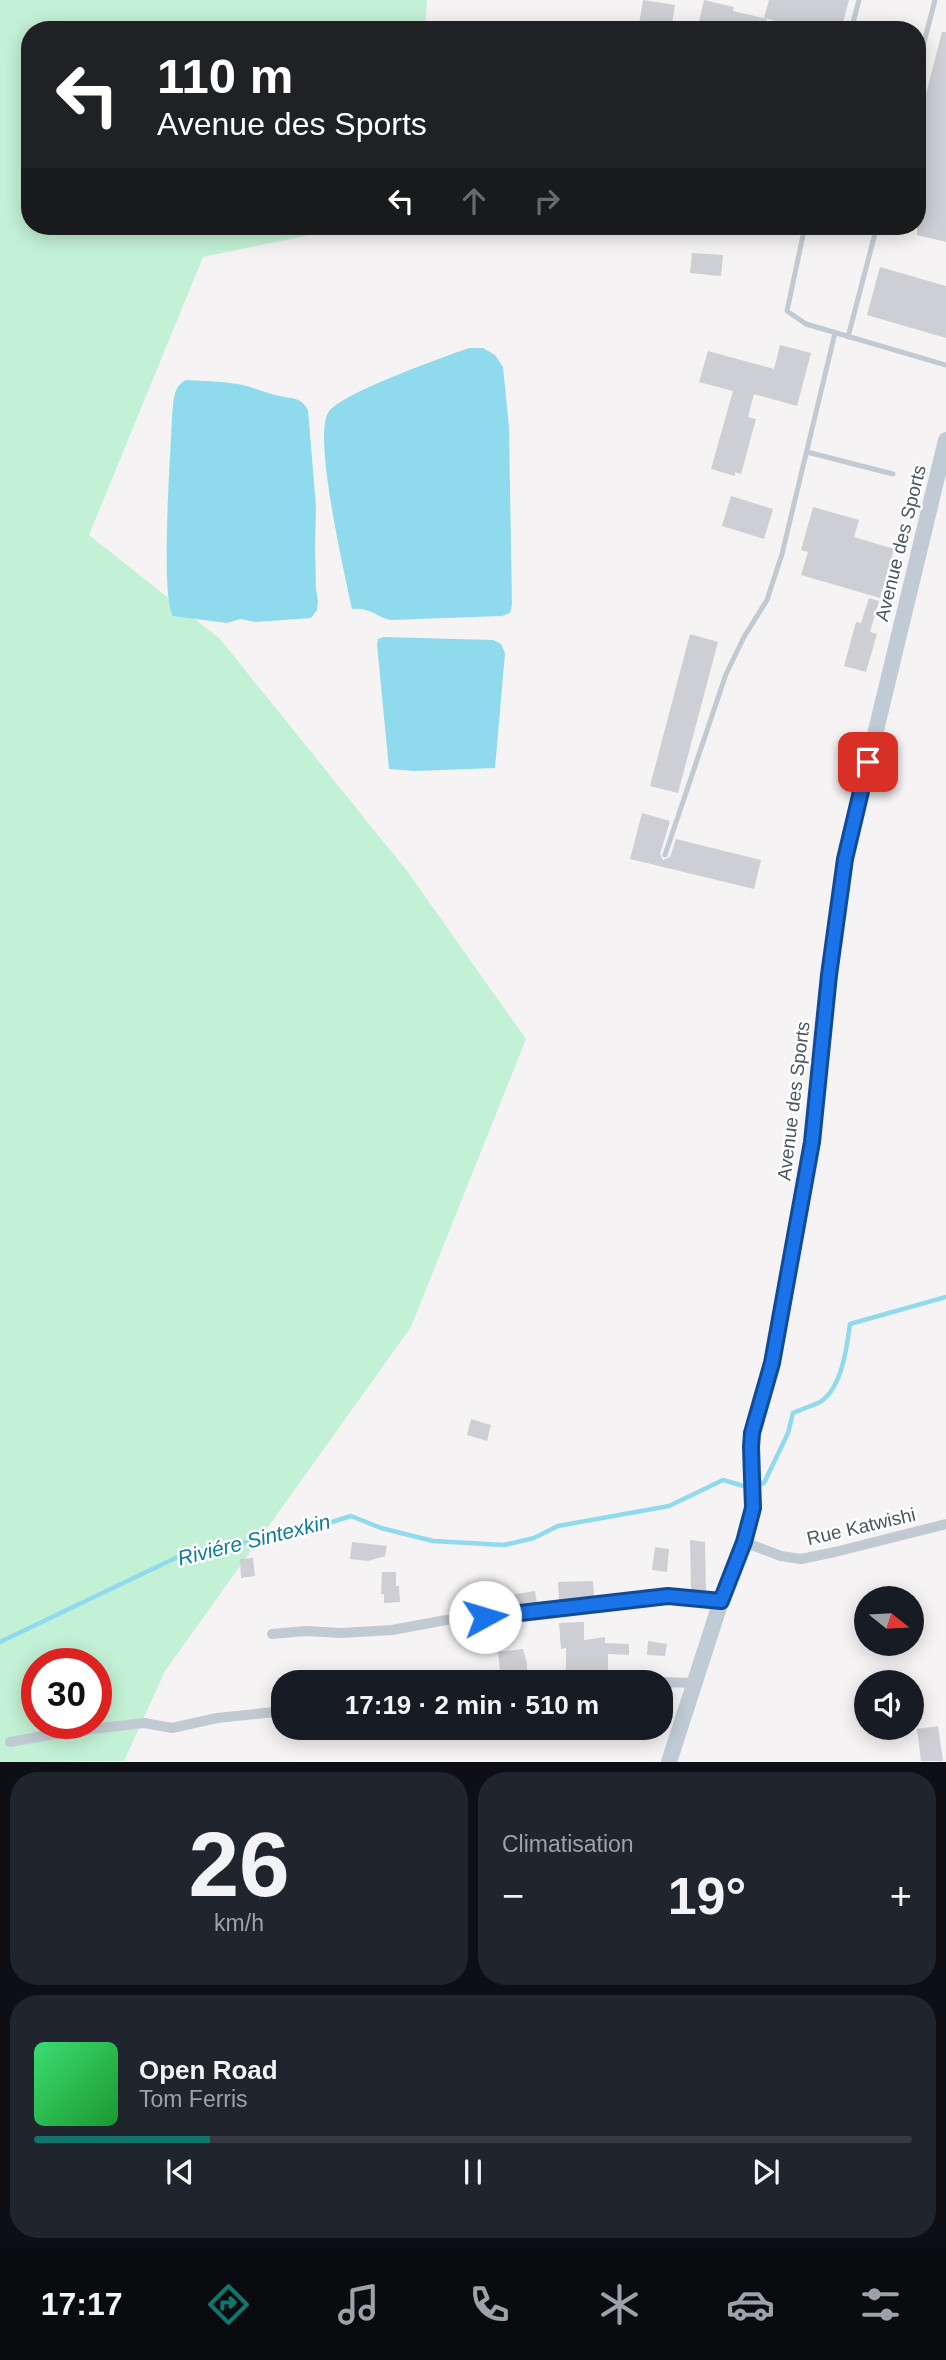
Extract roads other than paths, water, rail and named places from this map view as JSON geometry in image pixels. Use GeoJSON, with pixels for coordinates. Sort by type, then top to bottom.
{"type":"FeatureCollection","features":[{"type":"Feature","properties":{"kind":"street","name":"Avenue des Sports"},"geometry":{"type":"LineString","coordinates":[[669,1762],[721,1601],[744,1542],[753,1508],[752,1433],[772,1363],[812,1142],[829,975],[845,859],[946,440]]}},
{"type":"Feature","properties":{"kind":"street","name":"Rue Katwishi"},"geometry":{"type":"LineString","coordinates":[[744,1542],[781,1556],[801,1559],[946,1524]]}},
{"type":"Feature","properties":{"kind":"street"},"geometry":{"type":"LineString","coordinates":[[272,1634],[393,1630],[446,1620],[668,1596],[721,1601]]}},
{"type":"Feature","properties":{"kind":"street"},"geometry":{"type":"LineString","coordinates":[[673,1682],[694,1683]]}},
{"type":"Feature","properties":{"kind":"street"},"geometry":{"type":"LineString","coordinates":[[10,1742],[144,1723],[172,1728],[217,1718],[271,1712]]}},
{"type":"Feature","properties":{"kind":"lane"},"geometry":{"type":"LineString","coordinates":[[853,21],[859,0]]}},
{"type":"Feature","properties":{"kind":"lane"},"geometry":{"type":"LineString","coordinates":[[926,34],[935,0]]}},
{"type":"Feature","properties":{"kind":"lane"},"geometry":{"type":"LineString","coordinates":[[803,235],[787,311],[806,324],[946,365]]}},
{"type":"Feature","properties":{"kind":"lane"},"geometry":{"type":"LineString","coordinates":[[848,337],[875,235]]}},
{"type":"Feature","properties":{"kind":"lane"},"geometry":{"type":"LineString","coordinates":[[665,855],[726,674],[744,637],[767,600],[782,554],[835,333]]}},
{"type":"Feature","properties":{"kind":"lane"},"geometry":{"type":"LineString","coordinates":[[807,452],[893,474]]}},
{"type":"Feature","properties":{"kind":"water"},"geometry":{"type":"Polygon","coordinates":[[[469,348],[483,348],[495,355],[503,367],[509,427],[510,613],[502,616],[391,620],[364,609],[352,609],[327,477],[324,427],[328,413],[336,405],[370,386],[469,348]]]}},
{"type":"Feature","properties":{"kind":"water"},"geometry":{"type":"Polygon","coordinates":[[[186,380],[243,385],[296,399],[308,410],[316,507],[318,601],[317,610],[311,618],[255,622],[241,619],[227,623],[173,616],[167,581],[172,416],[176,391],[186,380]]]}},
{"type":"Feature","properties":{"kind":"water"},"geometry":{"type":"Polygon","coordinates":[[[378,639],[493,640],[501,644],[505,653],[495,768],[415,771],[389,769],[377,644],[378,639]]]}},
{"type":"Feature","properties":{"kind":"waterway","name":"Riviére Sintexkin"},"geometry":{"type":"LineString","coordinates":[[756,1485],[764,1483],[788,1433],[793,1413],[820,1402],[834,1387],[842,1366],[850,1324],[946,1297]]}},
{"type":"Feature","properties":{"kind":"waterway","name":"Riviére Sintexkin"},"geometry":{"type":"LineString","coordinates":[[0,1642],[186,1553],[290,1535],[351,1516],[381,1528],[433,1541],[504,1545],[534,1538],[558,1526],[669,1506],[723,1480],[747,1487]]}}]}
